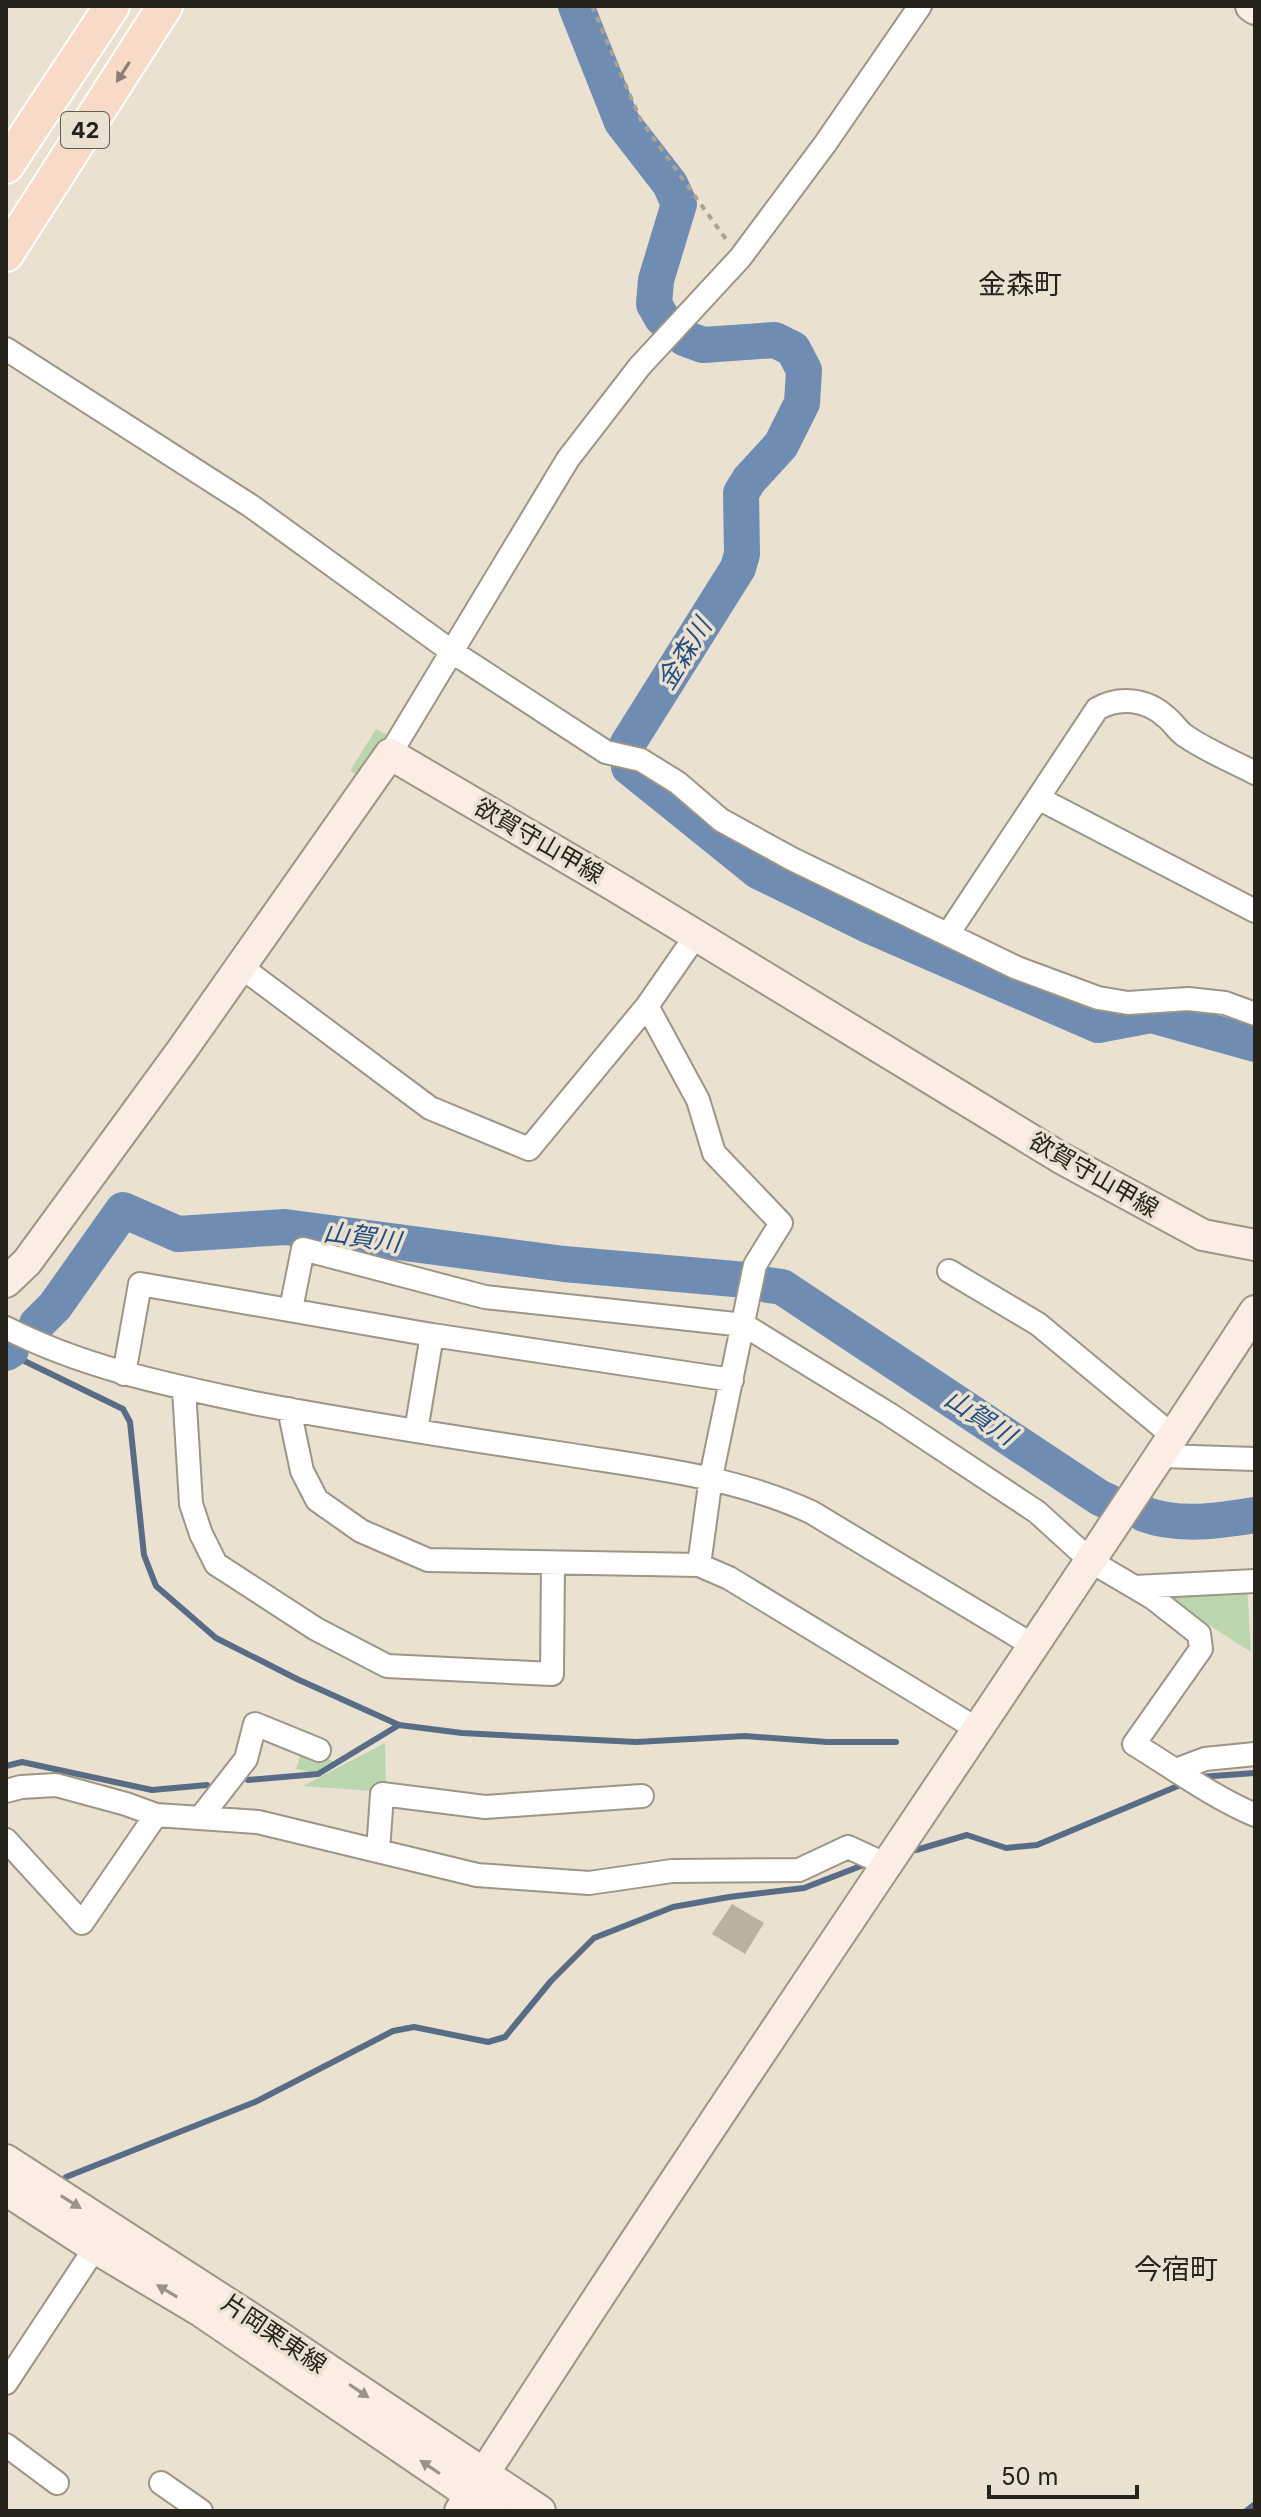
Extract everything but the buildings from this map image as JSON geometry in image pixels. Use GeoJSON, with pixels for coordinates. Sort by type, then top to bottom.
{"type":"FeatureCollection","features":[{"type":"Feature","properties":{"kind":"main road","name":"42"},"geometry":{"type":"LineString","coordinates":[[6,166],[112,6]]}},
{"type":"Feature","properties":{"kind":"main road","name":"42"},"geometry":{"type":"LineString","coordinates":[[6,254],[165,6]]}},
{"type":"Feature","properties":{"kind":"main road","name":"欲賀守山甲線"},"geometry":{"type":"LineString","coordinates":[[390,754],[615,886],[1061,1158],[1203,1235],[1255,1245]]}},
{"type":"Feature","properties":{"kind":"main road"},"geometry":{"type":"LineString","coordinates":[[6,1282],[36,1250],[390,754]]}},
{"type":"Feature","properties":{"kind":"main road"},"geometry":{"type":"LineString","coordinates":[[477,2498],[887,1865],[1092,1562],[1255,1311]]}},
{"type":"Feature","properties":{"kind":"main road","name":"片岡栗東線"},"geometry":{"type":"LineString","coordinates":[[6,2160],[269,2330],[477,2498]]}},
{"type":"Feature","properties":{"kind":"main road","name":"片岡栗東線"},"geometry":{"type":"LineString","coordinates":[[6,2190],[202,2312],[477,2498],[540,2511]]}},
{"type":"Feature","properties":{"kind":"street"},"geometry":{"type":"LineString","coordinates":[[390,754],[568,459],[640,366],[740,258],[825,144],[920,6]]}},
{"type":"Feature","properties":{"kind":"street"},"geometry":{"type":"LineString","coordinates":[[6,349],[251,506],[451,651],[606,752],[641,760],[678,783],[721,820],[851,889],[1017,968],[1098,998],[1128,1003],[1188,999],[1225,1003],[1255,1014]]}},
{"type":"Feature","properties":{"kind":"street"},"geometry":{"type":"LineString","coordinates":[[948,934],[1097,709],[1108,702],[1124,700],[1148,705],[1165,715],[1183,734],[1251,764]]}},
{"type":"Feature","properties":{"kind":"street"},"geometry":{"type":"LineString","coordinates":[[1038,798],[1255,911]]}},
{"type":"Feature","properties":{"kind":"street"},"geometry":{"type":"LineString","coordinates":[[240,966],[430,1108],[529,1149],[647,1006],[695,937]]}},
{"type":"Feature","properties":{"kind":"street"},"geometry":{"type":"LineString","coordinates":[[647,1006],[698,1100],[714,1153],[781,1223],[755,1265],[711,1477],[699,1565]]}},
{"type":"Feature","properties":{"kind":"street"},"geometry":{"type":"LineString","coordinates":[[291,1309],[303,1249],[485,1297],[744,1325],[889,1414],[1037,1512],[1092,1562],[1153,1598],[1199,1634],[1201,1649],[1134,1744],[1205,1791],[1255,1815]]}},
{"type":"Feature","properties":{"kind":"street"},"geometry":{"type":"LineString","coordinates":[[949,1271],[1038,1324],[1167,1446],[1255,1459]]}},
{"type":"Feature","properties":{"kind":"street"},"geometry":{"type":"LineString","coordinates":[[124,1374],[140,1284],[432,1335],[732,1380]]}},
{"type":"Feature","properties":{"kind":"street"},"geometry":{"type":"LineString","coordinates":[[6,1328],[43,1347],[124,1374],[184,1389],[416,1431],[711,1477],[781,1498],[811,1512],[1034,1646]]}},
{"type":"Feature","properties":{"kind":"street"},"geometry":{"type":"LineString","coordinates":[[416,1431],[432,1335]]}},
{"type":"Feature","properties":{"kind":"street"},"geometry":{"type":"LineString","coordinates":[[184,1389],[191,1504],[216,1564],[316,1629],[387,1666],[552,1674],[553,1564]]}},
{"type":"Feature","properties":{"kind":"street"},"geometry":{"type":"LineString","coordinates":[[289,1409],[302,1471],[317,1500],[361,1531],[428,1560],[699,1565],[729,1578],[977,1729]]}},
{"type":"Feature","properties":{"kind":"street"},"geometry":{"type":"LineString","coordinates":[[1133,1587],[1255,1581]]}},
{"type":"Feature","properties":{"kind":"street"},"geometry":{"type":"LineString","coordinates":[[200,1818],[246,1759],[255,1724],[319,1750]]}},
{"type":"Feature","properties":{"kind":"street"},"geometry":{"type":"LineString","coordinates":[[1181,1773],[1205,1759],[1255,1754]]}},
{"type":"Feature","properties":{"kind":"street"},"geometry":{"type":"LineString","coordinates":[[6,1791],[56,1785],[156,1815],[258,1822],[477,1875],[589,1883],[672,1871],[799,1870],[848,1847],[887,1865]]}},
{"type":"Feature","properties":{"kind":"street"},"geometry":{"type":"LineString","coordinates":[[378,1851],[382,1794],[485,1807],[642,1796]]}},
{"type":"Feature","properties":{"kind":"street"},"geometry":{"type":"LineString","coordinates":[[6,1840],[82,1923],[156,1815]]}},
{"type":"Feature","properties":{"kind":"street"},"geometry":{"type":"LineString","coordinates":[[6,2383],[14,2353],[95,2248]]}},
{"type":"Feature","properties":{"kind":"street"},"geometry":{"type":"LineString","coordinates":[[6,2445],[57,2483]]}},
{"type":"Feature","properties":{"kind":"street"},"geometry":{"type":"LineString","coordinates":[[161,2483],[201,2511]]}},
{"type":"Feature","properties":{"kind":"path"},"geometry":{"type":"LineString","coordinates":[[592,6],[641,121],[740,258]]}},
{"type":"Feature","properties":{"kind":"green space"},"geometry":{"type":"Polygon","coordinates":[[[376,729],[393,738],[366,779],[350,771],[376,729]]]}},
{"type":"Feature","properties":{"kind":"green space"},"geometry":{"type":"Polygon","coordinates":[[[1247,1587],[1251,1652],[1162,1595],[1247,1587]]]}},
{"type":"Feature","properties":{"kind":"green space"},"geometry":{"type":"Polygon","coordinates":[[[385,1743],[386,1792],[303,1786],[385,1743]]]}},
{"type":"Feature","properties":{"kind":"green space"},"geometry":{"type":"Polygon","coordinates":[[[304,1744],[335,1763],[318,1774],[296,1769],[304,1744]]]}},
{"type":"Feature","properties":{"kind":"waterway","name":"金森川"},"geometry":{"type":"LineString","coordinates":[[576,6],[622,122],[670,184],[679,204],[656,280],[654,304],[662,318],[684,338],[703,345],[775,340],[793,349],[804,370],[802,403],[781,445],[741,493],[742,554],[738,568],[627,745],[629,767],[758,871],[870,926],[1098,1025],[1151,1015],[1255,1044]]}},
{"type":"Feature","properties":{"kind":"waterway","name":"山賀川"},"geometry":{"type":"LineString","coordinates":[[37,1324],[55,1306],[123,1210],[178,1234],[285,1227],[564,1264],[746,1280]]}},
{"type":"Feature","properties":{"kind":"waterway","name":"山賀川"},"geometry":{"type":"LineString","coordinates":[[768,1285],[782,1287],[1109,1502]]}},
{"type":"Feature","properties":{"kind":"waterway","name":"山賀川"},"geometry":{"type":"LineString","coordinates":[[6,1353],[11,1350]]}},
{"type":"Feature","properties":{"kind":"waterway"},"geometry":{"type":"LineString","coordinates":[[8,1353],[123,1409],[130,1422],[144,1555],[156,1586],[216,1638],[399,1725],[462,1733],[636,1742],[745,1736],[827,1742],[896,1742]]}},
{"type":"Feature","properties":{"kind":"waterway","name":"山賀川"},"geometry":{"type":"LineString","coordinates":[[1144,1514],[1185,1522],[1255,1515]]}},
{"type":"Feature","properties":{"kind":"waterway"},"geometry":{"type":"LineString","coordinates":[[248,1780],[318,1774],[399,1725]]}},
{"type":"Feature","properties":{"kind":"waterway"},"geometry":{"type":"LineString","coordinates":[[6,1766],[22,1762],[152,1790],[207,1785]]}},
{"type":"Feature","properties":{"kind":"waterway"},"geometry":{"type":"LineString","coordinates":[[1199,1777],[1255,1773]]}},
{"type":"Feature","properties":{"kind":"waterway"},"geometry":{"type":"LineString","coordinates":[[916,1850],[967,1835],[1006,1848],[1037,1845],[1185,1783]]}},
{"type":"Feature","properties":{"kind":"waterway"},"geometry":{"type":"LineString","coordinates":[[66,2177],[255,2102],[393,2031],[414,2027],[488,2042],[505,2037],[551,1981],[594,1938],[673,1907],[804,1888],[866,1864]]}},
{"type":"Feature","properties":{"kind":"waterway"},"geometry":{"type":"LineString","coordinates":[[1246,2511],[1255,2504]]}},
{"type":"Feature","properties":{"kind":"district","name":"金森町"},"geometry":{"type":"Point","coordinates":[1020,284]}},
{"type":"Feature","properties":{"kind":"district","name":"今宿町"},"geometry":{"type":"Point","coordinates":[1176,2269]}}]}
